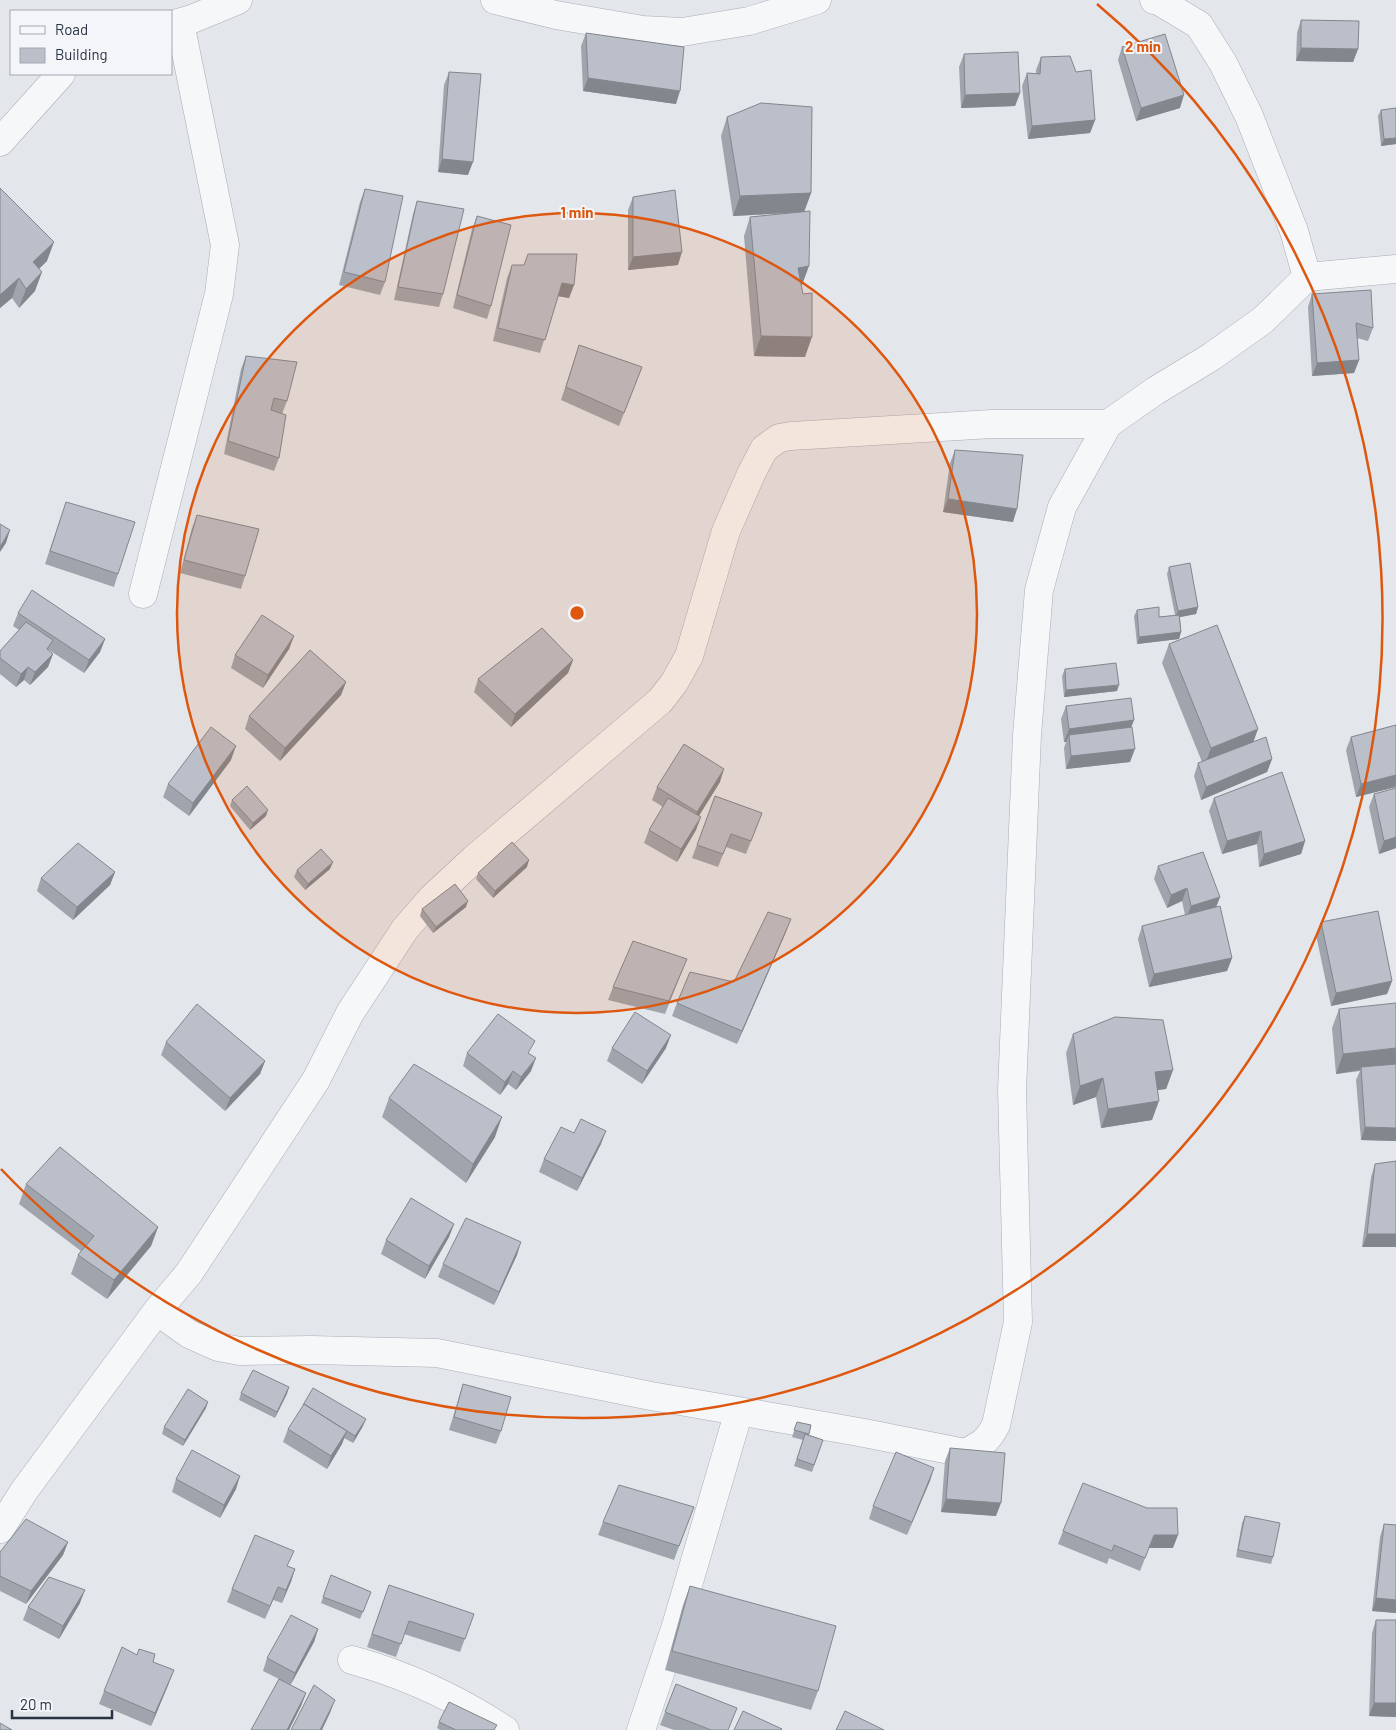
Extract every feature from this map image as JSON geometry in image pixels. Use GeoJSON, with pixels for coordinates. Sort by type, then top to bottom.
{"type":"FeatureCollection","features":[{"type":"Feature","properties":{"kind":"street"},"geometry":{"type":"LineString","coordinates":[[143,594],[219,294],[225,245],[176,24],[238,0]]}},
{"type":"Feature","properties":{"kind":"street"},"geometry":{"type":"LineString","coordinates":[[496,0],[556,15],[643,30],[682,32],[749,21],[801,2]]}},
{"type":"Feature","properties":{"kind":"street"},"geometry":{"type":"LineString","coordinates":[[1154,0],[1159,1],[1199,25],[1223,63],[1249,116],[1294,231],[1307,277]]}},
{"type":"Feature","properties":{"kind":"street"},"geometry":{"type":"LineString","coordinates":[[0,142],[60,75]]}},
{"type":"Feature","properties":{"kind":"street"},"geometry":{"type":"LineString","coordinates":[[157,1311],[189,1334],[218,1347],[240,1351],[310,1350],[437,1353],[651,1396],[859,1432],[965,1453],[985,1442],[996,1425],[1018,1322],[1012,1080],[1027,734],[1039,590],[1062,507],[1108,424],[1263,320],[1307,277],[1396,268]]}},
{"type":"Feature","properties":{"kind":"street"},"geometry":{"type":"LineString","coordinates":[[0,1529],[24,1491],[157,1311],[189,1273],[316,1080],[350,1013],[405,929],[432,898],[474,859],[660,701],[674,683],[689,656],[726,531],[764,449],[779,438],[791,436],[992,424],[1108,424]]}},
{"type":"Feature","properties":{"kind":"street"},"geometry":{"type":"LineString","coordinates":[[641,1730],[676,1626],[740,1411]]}},
{"type":"Feature","properties":{"kind":"street"},"geometry":{"type":"LineString","coordinates":[[352,1660],[415,1681],[452,1699],[505,1730]]}},
{"type":"Feature","properties":{"kind":"building"},"geometry":{"type":"Polygon","coordinates":[[[1301,20],[1359,21],[1358,49],[1301,48],[1301,20]]]}},
{"type":"Feature","properties":{"kind":"building"},"geometry":{"type":"Polygon","coordinates":[[[586,33],[684,47],[680,91],[588,78],[586,33]]]}},
{"type":"Feature","properties":{"kind":"building"},"geometry":{"type":"Polygon","coordinates":[[[1165,34],[1184,95],[1141,108],[1122,47],[1165,34]]]}},
{"type":"Feature","properties":{"kind":"building"},"geometry":{"type":"Polygon","coordinates":[[[1018,52],[1020,93],[965,95],[964,54],[1018,52]]]}},
{"type":"Feature","properties":{"kind":"building"},"geometry":{"type":"Polygon","coordinates":[[[1070,56],[1076,72],[1091,70],[1095,120],[1032,126],[1027,73],[1040,74],[1041,57],[1070,56]]]}},
{"type":"Feature","properties":{"kind":"building"},"geometry":{"type":"Polygon","coordinates":[[[449,72],[481,74],[473,162],[442,159],[449,72]]]}},
{"type":"Feature","properties":{"kind":"building"},"geometry":{"type":"Polygon","coordinates":[[[761,103],[812,107],[811,193],[740,196],[727,117],[761,103]]]}},
{"type":"Feature","properties":{"kind":"building"},"geometry":{"type":"Polygon","coordinates":[[[1396,108],[1396,138],[1384,139],[1381,110],[1396,108]]]}},
{"type":"Feature","properties":{"kind":"building"},"geometry":{"type":"Polygon","coordinates":[[[0,188],[54,242],[33,262],[42,272],[26,289],[19,278],[0,295],[0,188]]]}},
{"type":"Feature","properties":{"kind":"building"},"geometry":{"type":"Polygon","coordinates":[[[365,189],[403,196],[385,282],[344,272],[365,189]]]}},
{"type":"Feature","properties":{"kind":"building"},"geometry":{"type":"Polygon","coordinates":[[[675,190],[682,252],[633,257],[633,197],[675,190]]]}},
{"type":"Feature","properties":{"kind":"building"},"geometry":{"type":"Polygon","coordinates":[[[417,201],[464,209],[443,294],[398,287],[417,201]]]}},
{"type":"Feature","properties":{"kind":"building"},"geometry":{"type":"Polygon","coordinates":[[[810,211],[809,266],[798,268],[803,294],[812,293],[812,337],[761,336],[750,217],[810,211]]]}},
{"type":"Feature","properties":{"kind":"building"},"geometry":{"type":"Polygon","coordinates":[[[477,216],[511,225],[491,306],[457,295],[477,216]]]}},
{"type":"Feature","properties":{"kind":"building"},"geometry":{"type":"Polygon","coordinates":[[[528,254],[577,254],[574,285],[562,283],[545,340],[498,328],[512,265],[524,265],[528,254]]]}},
{"type":"Feature","properties":{"kind":"building"},"geometry":{"type":"Polygon","coordinates":[[[1371,290],[1373,328],[1356,323],[1359,360],[1317,363],[1312,294],[1371,290]]]}},
{"type":"Feature","properties":{"kind":"building"},"geometry":{"type":"Polygon","coordinates":[[[579,345],[642,367],[624,413],[566,387],[579,345]]]}},
{"type":"Feature","properties":{"kind":"building"},"geometry":{"type":"Polygon","coordinates":[[[246,356],[297,362],[287,401],[274,398],[271,410],[286,415],[279,458],[228,441],[246,356]]]}},
{"type":"Feature","properties":{"kind":"building"},"geometry":{"type":"Polygon","coordinates":[[[955,450],[1023,455],[1017,509],[948,499],[955,450]]]}},
{"type":"Feature","properties":{"kind":"building"},"geometry":{"type":"Polygon","coordinates":[[[66,502],[135,522],[118,574],[50,551],[66,502]]]}},
{"type":"Feature","properties":{"kind":"building"},"geometry":{"type":"Polygon","coordinates":[[[197,515],[259,529],[245,576],[184,560],[197,515]]]}},
{"type":"Feature","properties":{"kind":"building"},"geometry":{"type":"Polygon","coordinates":[[[0,524],[10,530],[0,547],[0,524]]]}},
{"type":"Feature","properties":{"kind":"building"},"geometry":{"type":"Polygon","coordinates":[[[1190,563],[1198,607],[1178,611],[1169,567],[1190,563]]]}},
{"type":"Feature","properties":{"kind":"building"},"geometry":{"type":"Polygon","coordinates":[[[32,590],[105,639],[89,660],[18,613],[32,590]]]}},
{"type":"Feature","properties":{"kind":"building"},"geometry":{"type":"Polygon","coordinates":[[[1159,607],[1159,617],[1179,615],[1181,632],[1139,637],[1137,610],[1159,607]]]}},
{"type":"Feature","properties":{"kind":"building"},"geometry":{"type":"Polygon","coordinates":[[[262,615],[294,636],[268,675],[235,655],[262,615]]]}},
{"type":"Feature","properties":{"kind":"building"},"geometry":{"type":"Polygon","coordinates":[[[26,622],[53,640],[47,649],[53,654],[35,672],[28,667],[21,674],[0,658],[0,651],[26,622]]]}},
{"type":"Feature","properties":{"kind":"building"},"geometry":{"type":"Polygon","coordinates":[[[1217,625],[1258,729],[1211,748],[1169,644],[1217,625]]]}},
{"type":"Feature","properties":{"kind":"building"},"geometry":{"type":"Polygon","coordinates":[[[542,628],[573,660],[515,714],[478,679],[542,628]]]}},
{"type":"Feature","properties":{"kind":"building"},"geometry":{"type":"Polygon","coordinates":[[[310,650],[346,682],[285,748],[249,716],[310,650]]]}},
{"type":"Feature","properties":{"kind":"building"},"geometry":{"type":"Polygon","coordinates":[[[1116,663],[1119,685],[1066,690],[1065,669],[1116,663]]]}},
{"type":"Feature","properties":{"kind":"building"},"geometry":{"type":"Polygon","coordinates":[[[1131,698],[1134,720],[1069,729],[1066,706],[1131,698]]]}},
{"type":"Feature","properties":{"kind":"building"},"geometry":{"type":"Polygon","coordinates":[[[1396,725],[1396,775],[1361,784],[1351,737],[1396,725]]]}},
{"type":"Feature","properties":{"kind":"building"},"geometry":{"type":"Polygon","coordinates":[[[211,727],[236,746],[193,803],[168,784],[211,727]]]}},
{"type":"Feature","properties":{"kind":"building"},"geometry":{"type":"Polygon","coordinates":[[[1132,727],[1135,749],[1071,756],[1069,735],[1132,727]]]}},
{"type":"Feature","properties":{"kind":"building"},"geometry":{"type":"Polygon","coordinates":[[[1266,737],[1272,759],[1206,787],[1198,763],[1266,737]]]}},
{"type":"Feature","properties":{"kind":"building"},"geometry":{"type":"Polygon","coordinates":[[[684,744],[724,769],[697,812],[657,787],[684,744]]]}},
{"type":"Feature","properties":{"kind":"building"},"geometry":{"type":"Polygon","coordinates":[[[1282,772],[1305,841],[1264,854],[1261,831],[1227,841],[1214,798],[1282,772]]]}},
{"type":"Feature","properties":{"kind":"building"},"geometry":{"type":"Polygon","coordinates":[[[247,786],[268,810],[253,823],[232,800],[247,786]]]}},
{"type":"Feature","properties":{"kind":"building"},"geometry":{"type":"Polygon","coordinates":[[[1396,788],[1396,837],[1384,841],[1374,794],[1396,788]]]}},
{"type":"Feature","properties":{"kind":"building"},"geometry":{"type":"Polygon","coordinates":[[[715,796],[762,813],[751,841],[731,834],[723,854],[697,845],[715,796]]]}},
{"type":"Feature","properties":{"kind":"building"},"geometry":{"type":"Polygon","coordinates":[[[668,798],[701,817],[681,849],[649,830],[668,798]]]}},
{"type":"Feature","properties":{"kind":"building"},"geometry":{"type":"Polygon","coordinates":[[[512,842],[529,860],[495,891],[478,873],[512,842]]]}},
{"type":"Feature","properties":{"kind":"building"},"geometry":{"type":"Polygon","coordinates":[[[78,843],[115,872],[77,907],[41,878],[78,843]]]}},
{"type":"Feature","properties":{"kind":"building"},"geometry":{"type":"Polygon","coordinates":[[[321,849],[333,862],[308,884],[297,870],[321,849]]]}},
{"type":"Feature","properties":{"kind":"building"},"geometry":{"type":"Polygon","coordinates":[[[1203,852],[1220,897],[1191,906],[1187,888],[1171,895],[1158,866],[1203,852]]]}},
{"type":"Feature","properties":{"kind":"building"},"geometry":{"type":"Polygon","coordinates":[[[455,884],[468,901],[436,927],[422,909],[455,884]]]}},
{"type":"Feature","properties":{"kind":"building"},"geometry":{"type":"Polygon","coordinates":[[[1220,906],[1232,958],[1154,974],[1142,926],[1220,906]]]}},
{"type":"Feature","properties":{"kind":"building"},"geometry":{"type":"Polygon","coordinates":[[[1378,911],[1392,981],[1336,993],[1321,922],[1378,911]]]}},
{"type":"Feature","properties":{"kind":"building"},"geometry":{"type":"Polygon","coordinates":[[[768,912],[791,919],[742,1031],[677,1003],[690,972],[734,982],[768,912]]]}},
{"type":"Feature","properties":{"kind":"building"},"geometry":{"type":"Polygon","coordinates":[[[633,941],[687,959],[669,1001],[613,987],[633,941]]]}},
{"type":"Feature","properties":{"kind":"building"},"geometry":{"type":"Polygon","coordinates":[[[1396,1003],[1396,1048],[1343,1054],[1339,1009],[1396,1003]]]}},
{"type":"Feature","properties":{"kind":"building"},"geometry":{"type":"Polygon","coordinates":[[[197,1004],[265,1061],[230,1098],[166,1042],[197,1004]]]}},
{"type":"Feature","properties":{"kind":"building"},"geometry":{"type":"Polygon","coordinates":[[[635,1012],[671,1035],[647,1071],[612,1048],[635,1012]]]}},
{"type":"Feature","properties":{"kind":"building"},"geometry":{"type":"Polygon","coordinates":[[[498,1014],[535,1041],[528,1053],[536,1058],[521,1077],[513,1071],[505,1082],[467,1053],[498,1014]]]}},
{"type":"Feature","properties":{"kind":"building"},"geometry":{"type":"Polygon","coordinates":[[[1115,1017],[1163,1020],[1173,1070],[1155,1072],[1159,1101],[1108,1109],[1103,1078],[1080,1086],[1073,1034],[1115,1017]]]}},
{"type":"Feature","properties":{"kind":"building"},"geometry":{"type":"Polygon","coordinates":[[[414,1064],[502,1117],[473,1164],[389,1098],[414,1064]]]}},
{"type":"Feature","properties":{"kind":"building"},"geometry":{"type":"Polygon","coordinates":[[[1396,1064],[1396,1128],[1365,1127],[1361,1067],[1396,1064]]]}},
{"type":"Feature","properties":{"kind":"building"},"geometry":{"type":"Polygon","coordinates":[[[581,1119],[606,1131],[582,1178],[544,1159],[561,1127],[574,1133],[581,1119]]]}},
{"type":"Feature","properties":{"kind":"building"},"geometry":{"type":"Polygon","coordinates":[[[60,1147],[158,1227],[114,1280],[78,1255],[94,1236],[26,1184],[60,1147]]]}},
{"type":"Feature","properties":{"kind":"building"},"geometry":{"type":"Polygon","coordinates":[[[1396,1161],[1396,1234],[1367,1234],[1375,1164],[1396,1161]]]}},
{"type":"Feature","properties":{"kind":"building"},"geometry":{"type":"Polygon","coordinates":[[[411,1198],[454,1224],[429,1266],[386,1240],[411,1198]]]}},
{"type":"Feature","properties":{"kind":"building"},"geometry":{"type":"Polygon","coordinates":[[[466,1218],[521,1242],[499,1292],[443,1264],[466,1218]]]}},
{"type":"Feature","properties":{"kind":"building"},"geometry":{"type":"Polygon","coordinates":[[[253,1370],[289,1387],[277,1412],[241,1393],[253,1370]]]}},
{"type":"Feature","properties":{"kind":"building"},"geometry":{"type":"Polygon","coordinates":[[[463,1384],[511,1397],[501,1431],[454,1417],[463,1384]]]}},
{"type":"Feature","properties":{"kind":"building"},"geometry":{"type":"Polygon","coordinates":[[[313,1388],[366,1419],[355,1436],[303,1405],[313,1388]]]}},
{"type":"Feature","properties":{"kind":"building"},"geometry":{"type":"Polygon","coordinates":[[[188,1389],[208,1402],[185,1440],[164,1427],[188,1389]]]}},
{"type":"Feature","properties":{"kind":"building"},"geometry":{"type":"Polygon","coordinates":[[[304,1404],[347,1431],[331,1456],[288,1429],[304,1404]]]}},
{"type":"Feature","properties":{"kind":"building"},"geometry":{"type":"Polygon","coordinates":[[[797,1422],[811,1425],[809,1434],[794,1430],[797,1422]]]}},
{"type":"Feature","properties":{"kind":"building"},"geometry":{"type":"Polygon","coordinates":[[[805,1434],[823,1440],[814,1465],[797,1459],[805,1434]]]}},
{"type":"Feature","properties":{"kind":"building"},"geometry":{"type":"Polygon","coordinates":[[[950,1448],[1005,1453],[1001,1503],[946,1499],[950,1448]]]}},
{"type":"Feature","properties":{"kind":"building"},"geometry":{"type":"Polygon","coordinates":[[[192,1450],[240,1476],[224,1505],[176,1479],[192,1450]]]}},
{"type":"Feature","properties":{"kind":"building"},"geometry":{"type":"Polygon","coordinates":[[[896,1452],[934,1468],[912,1522],[873,1506],[896,1452]]]}},
{"type":"Feature","properties":{"kind":"building"},"geometry":{"type":"Polygon","coordinates":[[[1083,1483],[1147,1508],[1177,1508],[1178,1535],[1154,1535],[1145,1558],[1114,1545],[1112,1551],[1063,1531],[1083,1483]]]}},
{"type":"Feature","properties":{"kind":"building"},"geometry":{"type":"Polygon","coordinates":[[[619,1485],[694,1507],[679,1546],[603,1522],[619,1485]]]}},
{"type":"Feature","properties":{"kind":"building"},"geometry":{"type":"Polygon","coordinates":[[[1245,1516],[1280,1523],[1273,1557],[1238,1550],[1245,1516]]]}},
{"type":"Feature","properties":{"kind":"building"},"geometry":{"type":"Polygon","coordinates":[[[26,1519],[68,1542],[31,1591],[0,1576],[0,1552],[26,1519]]]}},
{"type":"Feature","properties":{"kind":"building"},"geometry":{"type":"Polygon","coordinates":[[[1384,1524],[1396,1525],[1396,1600],[1376,1598],[1384,1524]]]}},
{"type":"Feature","properties":{"kind":"building"},"geometry":{"type":"Polygon","coordinates":[[[255,1535],[294,1551],[287,1566],[295,1569],[286,1590],[278,1587],[270,1606],[232,1589],[255,1535]]]}},
{"type":"Feature","properties":{"kind":"building"},"geometry":{"type":"Polygon","coordinates":[[[331,1575],[371,1592],[363,1612],[323,1597],[331,1575]]]}},
{"type":"Feature","properties":{"kind":"building"},"geometry":{"type":"Polygon","coordinates":[[[49,1577],[85,1590],[63,1626],[28,1607],[49,1577]]]}},
{"type":"Feature","properties":{"kind":"building"},"geometry":{"type":"Polygon","coordinates":[[[389,1585],[474,1614],[465,1639],[409,1621],[401,1644],[372,1634],[389,1585]]]}},
{"type":"Feature","properties":{"kind":"building"},"geometry":{"type":"Polygon","coordinates":[[[690,1586],[836,1626],[818,1691],[672,1651],[690,1586]]]}},
{"type":"Feature","properties":{"kind":"building"},"geometry":{"type":"Polygon","coordinates":[[[291,1615],[318,1629],[295,1673],[267,1658],[291,1615]]]}},
{"type":"Feature","properties":{"kind":"building"},"geometry":{"type":"Polygon","coordinates":[[[1376,1620],[1396,1620],[1396,1703],[1374,1703],[1376,1620]]]}},
{"type":"Feature","properties":{"kind":"building"},"geometry":{"type":"Polygon","coordinates":[[[122,1647],[137,1655],[139,1649],[155,1654],[153,1662],[174,1670],[155,1713],[104,1691],[122,1647]]]}},
{"type":"Feature","properties":{"kind":"building"},"geometry":{"type":"Polygon","coordinates":[[[279,1679],[306,1693],[287,1730],[251,1730],[279,1679]]]}},
{"type":"Feature","properties":{"kind":"building"},"geometry":{"type":"Polygon","coordinates":[[[676,1684],[737,1708],[728,1730],[711,1730],[665,1712],[676,1684]]]}},
{"type":"Feature","properties":{"kind":"building"},"geometry":{"type":"Polygon","coordinates":[[[314,1685],[335,1700],[320,1730],[291,1730],[314,1685]]]}},
{"type":"Feature","properties":{"kind":"building"},"geometry":{"type":"Polygon","coordinates":[[[449,1702],[497,1725],[494,1730],[456,1730],[439,1722],[449,1702]]]}},
{"type":"Feature","properties":{"kind":"building"},"geometry":{"type":"Polygon","coordinates":[[[743,1711],[782,1729],[734,1730],[743,1711]]]}},
{"type":"Feature","properties":{"kind":"building"},"geometry":{"type":"Polygon","coordinates":[[[845,1711],[884,1730],[836,1730],[845,1711]]]}},
{"type":"Feature","properties":{"kind":"building"},"geometry":{"type":"Polygon","coordinates":[[[0,1723],[12,1730],[0,1730],[0,1723]]]}}]}
